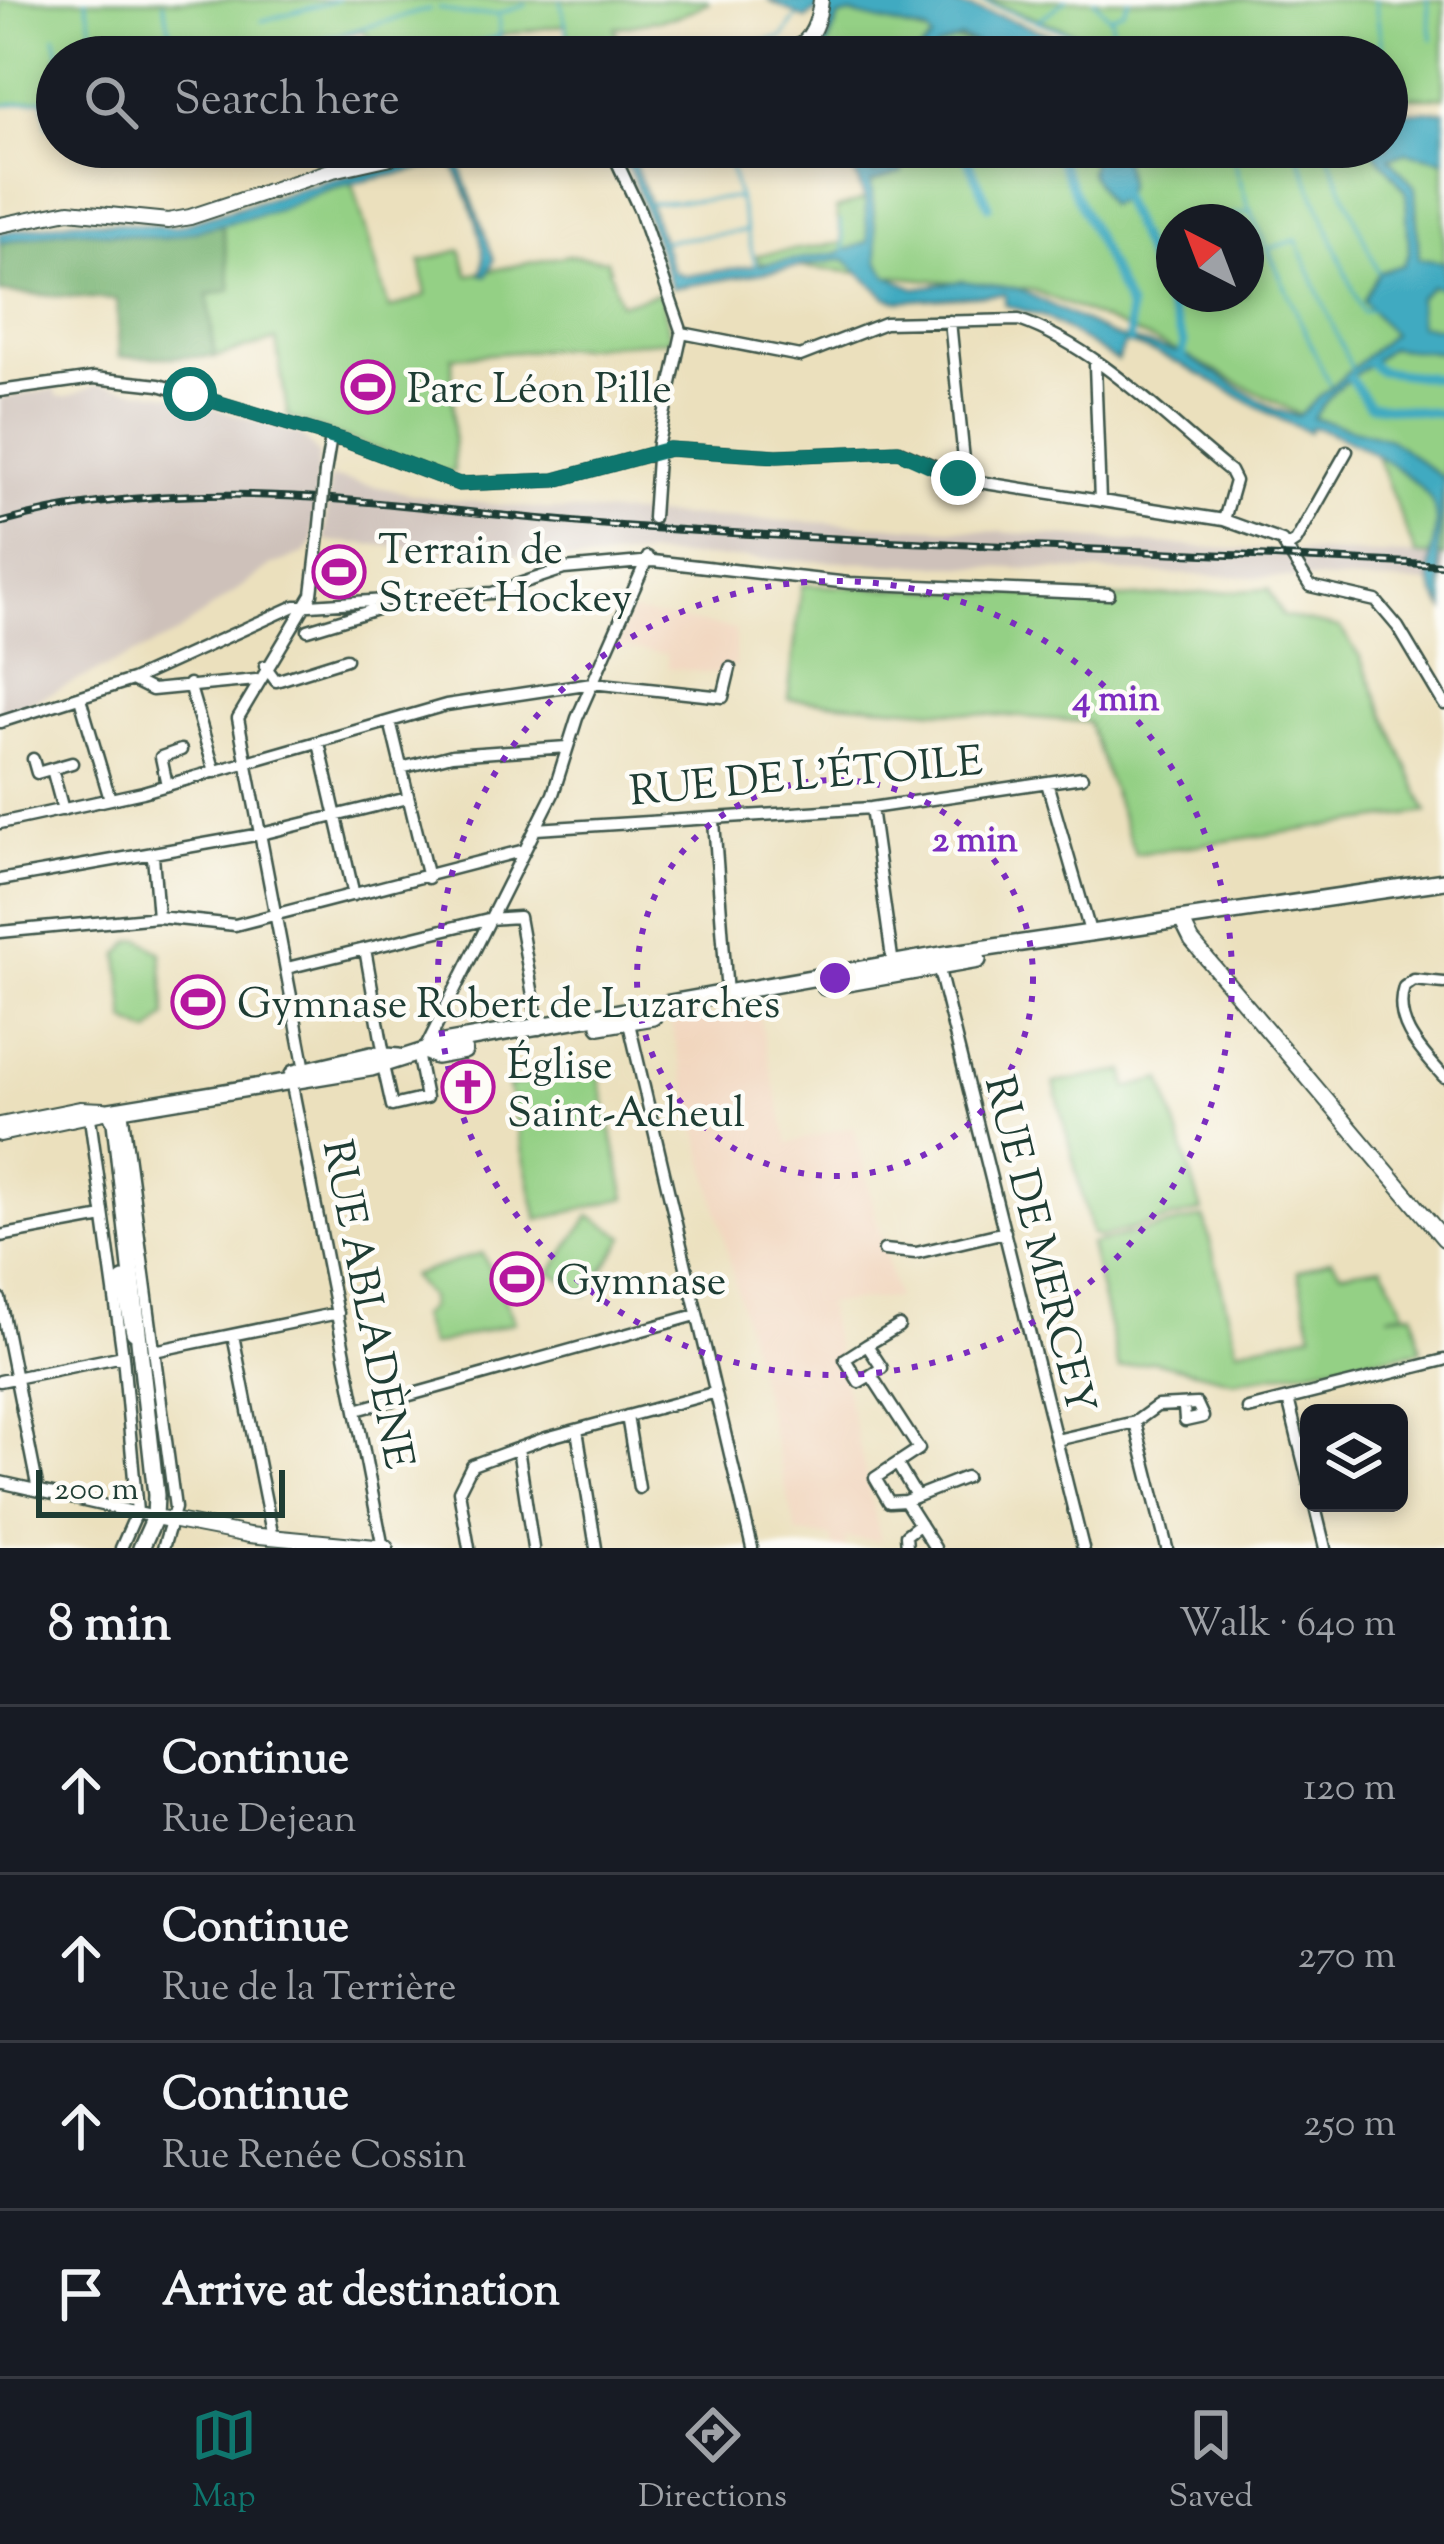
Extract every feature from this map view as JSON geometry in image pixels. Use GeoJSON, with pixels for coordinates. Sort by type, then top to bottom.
{"type":"FeatureCollection","features":[{"type":"Feature","properties":{"kind":"main road"},"geometry":{"type":"LineString","coordinates":[[141,1548],[155,1517],[136,1335],[128,1320],[106,1134],[116,1110],[402,1056],[438,1043],[1444,881]]}},
{"type":"Feature","properties":{"kind":"main road"},"geometry":{"type":"LineString","coordinates":[[402,1056],[436,1056],[727,994],[892,965],[937,963]]}},
{"type":"Feature","properties":{"kind":"street"},"geometry":{"type":"LineString","coordinates":[[809,36],[819,21],[821,0]]}},
{"type":"Feature","properties":{"kind":"street"},"geometry":{"type":"LineString","coordinates":[[0,225],[69,211],[168,220],[190,217],[342,168]]}},
{"type":"Feature","properties":{"kind":"street"},"geometry":{"type":"LineString","coordinates":[[620,168],[640,211],[682,333],[658,451],[652,518]]}},
{"type":"Feature","properties":{"kind":"street"},"geometry":{"type":"LineString","coordinates":[[682,333],[800,356],[885,323],[1019,320],[1095,365],[1230,471],[1235,481],[1224,520]]}},
{"type":"Feature","properties":{"kind":"street"},"geometry":{"type":"LineString","coordinates":[[950,321],[966,480]]}},
{"type":"Feature","properties":{"kind":"street"},"geometry":{"type":"LineString","coordinates":[[1095,365],[1100,501]]}},
{"type":"Feature","properties":{"kind":"street"},"geometry":{"type":"LineString","coordinates":[[0,391],[94,378],[135,380],[331,437],[459,484],[555,480],[658,451],[777,456],[898,451],[966,480],[1224,520],[1288,550],[1310,586],[1376,601],[1398,627],[1444,704]]}},
{"type":"Feature","properties":{"kind":"street"},"geometry":{"type":"LineString","coordinates":[[132,680],[152,690],[256,680],[315,584],[331,437]]}},
{"type":"Feature","properties":{"kind":"street"},"geometry":{"type":"LineString","coordinates":[[1288,550],[1347,451]]}},
{"type":"Feature","properties":{"kind":"street"},"geometry":{"type":"LineString","coordinates":[[365,949],[402,1056],[426,1097],[393,1110],[402,1056],[488,919],[536,830],[592,683],[648,558]]}},
{"type":"Feature","properties":{"kind":"street"},"geometry":{"type":"LineString","coordinates":[[0,722],[132,680],[306,604],[385,603],[492,593],[564,568],[648,558],[849,583],[1108,594]]}},
{"type":"Feature","properties":{"kind":"street"},"geometry":{"type":"LineString","coordinates":[[308,630],[385,603]]}},
{"type":"Feature","properties":{"kind":"street"},"geometry":{"type":"LineString","coordinates":[[252,627],[271,623],[286,632]]}},
{"type":"Feature","properties":{"kind":"street"},"geometry":{"type":"LineString","coordinates":[[266,666],[276,681],[346,658]]}},
{"type":"Feature","properties":{"kind":"street"},"geometry":{"type":"LineString","coordinates":[[0,823],[247,764],[446,705],[592,683],[723,697],[730,668]]}},
{"type":"Feature","properties":{"kind":"street","name":"RUE ABLADÈNE"},"geometry":{"type":"LineString","coordinates":[[256,680],[238,718],[287,968],[298,1076],[384,1548]]}},
{"type":"Feature","properties":{"kind":"street"},"geometry":{"type":"LineString","coordinates":[[189,684],[215,772]]}},
{"type":"Feature","properties":{"kind":"street"},"geometry":{"type":"LineString","coordinates":[[80,698],[110,800]]}},
{"type":"Feature","properties":{"kind":"street"},"geometry":{"type":"LineString","coordinates":[[390,721],[428,878]]}},
{"type":"Feature","properties":{"kind":"street"},"geometry":{"type":"LineString","coordinates":[[319,743],[354,895]]}},
{"type":"Feature","properties":{"kind":"street"},"geometry":{"type":"LineString","coordinates":[[401,768],[452,755],[567,747]]}},
{"type":"Feature","properties":{"kind":"street"},"geometry":{"type":"LineString","coordinates":[[167,785],[161,757],[182,750]]}},
{"type":"Feature","properties":{"kind":"street"},"geometry":{"type":"LineString","coordinates":[[33,758],[38,773],[72,763]]}},
{"type":"Feature","properties":{"kind":"street"},"geometry":{"type":"LineString","coordinates":[[52,769],[63,810]]}},
{"type":"Feature","properties":{"kind":"street","name":"RUE DE L'ÉTOILE"},"geometry":{"type":"LineString","coordinates":[[536,830],[871,808],[1082,777]]}},
{"type":"Feature","properties":{"kind":"street"},"geometry":{"type":"LineString","coordinates":[[1047,783],[1090,935]]}},
{"type":"Feature","properties":{"kind":"street"},"geometry":{"type":"LineString","coordinates":[[0,880],[153,856],[408,798]]}},
{"type":"Feature","properties":{"kind":"street"},"geometry":{"type":"LineString","coordinates":[[871,808],[892,965]]}},
{"type":"Feature","properties":{"kind":"street"},"geometry":{"type":"LineString","coordinates":[[714,821],[727,994]]}},
{"type":"Feature","properties":{"kind":"street"},"geometry":{"type":"LineString","coordinates":[[0,932],[158,917],[236,925],[525,850]]}},
{"type":"Feature","properties":{"kind":"street"},"geometry":{"type":"LineString","coordinates":[[153,856],[158,917]]}},
{"type":"Feature","properties":{"kind":"street"},"geometry":{"type":"LineString","coordinates":[[287,968],[488,919],[522,919],[539,1029]]}},
{"type":"Feature","properties":{"kind":"street"},"geometry":{"type":"LineString","coordinates":[[1182,921],[1192,941],[1444,1239]]}},
{"type":"Feature","properties":{"kind":"street","name":"RUE DE MERCEY"},"geometry":{"type":"LineString","coordinates":[[937,963],[1083,1548]]}},
{"type":"Feature","properties":{"kind":"street"},"geometry":{"type":"LineString","coordinates":[[1444,983],[1414,980],[1404,987],[1400,1003],[1413,1040],[1444,1077]]}},
{"type":"Feature","properties":{"kind":"street"},"geometry":{"type":"LineString","coordinates":[[628,1016],[752,1548]]}},
{"type":"Feature","properties":{"kind":"street"},"geometry":{"type":"LineString","coordinates":[[0,1125],[80,1108],[116,1110]]}},
{"type":"Feature","properties":{"kind":"street"},"geometry":{"type":"LineString","coordinates":[[0,1134],[116,1110]]}},
{"type":"Feature","properties":{"kind":"street"},"geometry":{"type":"LineString","coordinates":[[116,1110],[175,1520],[163,1548]]}},
{"type":"Feature","properties":{"kind":"street"},"geometry":{"type":"LineString","coordinates":[[90,1118],[123,1356],[137,1512],[121,1548]]}},
{"type":"Feature","properties":{"kind":"street"},"geometry":{"type":"LineString","coordinates":[[0,1236],[103,1217]]}},
{"type":"Feature","properties":{"kind":"street"},"geometry":{"type":"LineString","coordinates":[[884,1250],[916,1253],[1005,1232]]}},
{"type":"Feature","properties":{"kind":"street"},"geometry":{"type":"LineString","coordinates":[[0,1299],[38,1490]]}},
{"type":"Feature","properties":{"kind":"street"},"geometry":{"type":"LineString","coordinates":[[154,1351],[338,1313]]}},
{"type":"Feature","properties":{"kind":"street"},"geometry":{"type":"LineString","coordinates":[[359,1409],[696,1315]]}},
{"type":"Feature","properties":{"kind":"street"},"geometry":{"type":"LineString","coordinates":[[867,1345],[882,1368],[860,1382],[844,1359],[898,1326]]}},
{"type":"Feature","properties":{"kind":"street"},"geometry":{"type":"LineString","coordinates":[[233,1335],[278,1542]]}},
{"type":"Feature","properties":{"kind":"street"},"geometry":{"type":"LineString","coordinates":[[0,1381],[123,1356]]}},
{"type":"Feature","properties":{"kind":"street"},"geometry":{"type":"LineString","coordinates":[[1248,1408],[1444,1360]]}},
{"type":"Feature","properties":{"kind":"street"},"geometry":{"type":"LineString","coordinates":[[871,1375],[924,1445],[875,1478],[889,1502],[966,1477]]}},
{"type":"Feature","properties":{"kind":"street"},"geometry":{"type":"LineString","coordinates":[[469,1548],[462,1478],[472,1465],[713,1393]]}},
{"type":"Feature","properties":{"kind":"street"},"geometry":{"type":"LineString","coordinates":[[1288,1399],[1300,1448]]}},
{"type":"Feature","properties":{"kind":"street"},"geometry":{"type":"LineString","coordinates":[[1056,1440],[1135,1422],[1157,1406],[1184,1407]]}},
{"type":"Feature","properties":{"kind":"street"},"geometry":{"type":"LineString","coordinates":[[627,1416],[639,1488]]}},
{"type":"Feature","properties":{"kind":"street"},"geometry":{"type":"LineString","coordinates":[[1135,1422],[1167,1548]]}},
{"type":"Feature","properties":{"kind":"street"},"geometry":{"type":"LineString","coordinates":[[577,1430],[596,1548]]}},
{"type":"Feature","properties":{"kind":"street"},"geometry":{"type":"LineString","coordinates":[[518,1448],[533,1548]]}},
{"type":"Feature","properties":{"kind":"street"},"geometry":{"type":"LineString","coordinates":[[897,1464],[920,1524],[935,1548]]}},
{"type":"Feature","properties":{"kind":"street"},"geometry":{"type":"LineString","coordinates":[[0,1482],[278,1542],[384,1548]]}},
{"type":"Feature","properties":{"kind":"street"},"geometry":{"type":"LineString","coordinates":[[1316,1512],[1325,1548]]}},
{"type":"Feature","properties":{"kind":"street"},"geometry":{"type":"LineString","coordinates":[[907,1548],[906,1535],[920,1524]]}},
{"type":"Feature","properties":{"kind":"shaded area"},"geometry":{"type":"Polygon","coordinates":[[[99,384],[171,395],[302,435],[319,455],[313,542],[304,554],[272,565],[173,636],[23,706],[24,712],[0,719],[0,398],[56,389],[57,396],[67,397],[99,384]]]}},
{"type":"Feature","properties":{"kind":"shaded area"},"geometry":{"type":"Polygon","coordinates":[[[330,477],[437,499],[555,510],[973,530],[1229,549],[1444,556],[1444,584],[647,555],[580,561],[324,541],[330,477]]]}},
{"type":"Feature","properties":{"kind":"shaded area"},"geometry":{"type":"Polygon","coordinates":[[[630,612],[735,629],[735,665],[726,667],[725,675],[668,668],[667,654],[615,646],[630,612]]]}},
{"type":"Feature","properties":{"kind":"shaded area"},"geometry":{"type":"Polygon","coordinates":[[[745,1010],[751,1017],[758,1012],[788,1143],[854,1126],[896,1298],[826,1303],[881,1541],[845,1538],[846,1548],[834,1548],[831,1537],[797,1534],[671,1024],[745,1010]]]}},
{"type":"Feature","properties":{"kind":"green space"},"geometry":{"type":"Polygon","coordinates":[[[0,0],[709,2],[680,16],[615,28],[617,36],[568,36],[566,25],[500,36],[368,36],[362,30],[339,36],[36,36],[36,100],[0,106],[0,0]]]}},
{"type":"Feature","properties":{"kind":"green space"},"geometry":{"type":"Polygon","coordinates":[[[985,0],[1444,0],[1444,97],[1408,97],[1408,36],[1084,36],[985,0]]]}},
{"type":"Feature","properties":{"kind":"green space"},"geometry":{"type":"Polygon","coordinates":[[[830,16],[876,18],[935,36],[828,36],[830,16]]]}},
{"type":"Feature","properties":{"kind":"green space"},"geometry":{"type":"Polygon","coordinates":[[[1444,148],[1444,556],[1416,555],[1376,454],[1171,348],[1033,290],[759,263],[757,255],[843,243],[836,209],[865,199],[853,168],[1408,168],[1408,152],[1429,155],[1444,148]]]}},
{"type":"Feature","properties":{"kind":"green space","name":"Parc Léon Pille"},"geometry":{"type":"Polygon","coordinates":[[[352,182],[389,309],[426,295],[420,261],[461,250],[468,275],[569,255],[607,260],[620,304],[661,293],[671,340],[452,357],[454,472],[437,471],[288,417],[276,340],[215,357],[207,294],[230,290],[222,224],[352,182]]]}},
{"type":"Feature","properties":{"kind":"green space"},"geometry":{"type":"Polygon","coordinates":[[[222,224],[231,290],[208,295],[215,357],[119,357],[117,300],[0,292],[0,243],[71,229],[177,234],[222,224]]]}},
{"type":"Feature","properties":{"kind":"green space"},"geometry":{"type":"Polygon","coordinates":[[[802,585],[1122,598],[1269,589],[1282,616],[1340,628],[1359,655],[1427,812],[1135,854],[1088,722],[788,699],[802,585]]]}},
{"type":"Feature","properties":{"kind":"green space"},"geometry":{"type":"Polygon","coordinates":[[[141,939],[161,953],[166,1016],[150,1033],[126,1021],[119,955],[131,941],[141,939]]]}},
{"type":"Feature","properties":{"kind":"green space"},"geometry":{"type":"Polygon","coordinates":[[[597,1067],[626,1198],[538,1220],[508,1086],[597,1067]]]}},
{"type":"Feature","properties":{"kind":"green space"},"geometry":{"type":"Polygon","coordinates":[[[1125,1071],[1127,1088],[1162,1079],[1202,1211],[1100,1237],[1092,1235],[1054,1083],[1125,1071]]]}},
{"type":"Feature","properties":{"kind":"green space"},"geometry":{"type":"Polygon","coordinates":[[[590,1215],[625,1237],[586,1295],[551,1272],[590,1215]]]}},
{"type":"Feature","properties":{"kind":"green space"},"geometry":{"type":"Polygon","coordinates":[[[1204,1217],[1237,1349],[1312,1333],[1298,1271],[1331,1259],[1342,1272],[1382,1266],[1405,1311],[1388,1316],[1413,1311],[1421,1351],[1235,1381],[1153,1361],[1119,1369],[1090,1244],[1204,1217]]]}},
{"type":"Feature","properties":{"kind":"green space"},"geometry":{"type":"Polygon","coordinates":[[[482,1253],[515,1322],[430,1346],[420,1316],[429,1308],[429,1297],[411,1276],[482,1253]]]}},
{"type":"Feature","properties":{"kind":"water"},"geometry":{"type":"Polygon","coordinates":[[[767,0],[936,0],[1054,36],[930,36],[851,14],[839,17],[828,36],[830,16],[815,11],[806,19],[767,0]]]}},
{"type":"Feature","properties":{"kind":"water"},"geometry":{"type":"Polygon","coordinates":[[[1444,111],[1444,160],[1408,152],[1408,112],[1444,111]]]}},
{"type":"Feature","properties":{"kind":"water"},"geometry":{"type":"Polygon","coordinates":[[[381,168],[427,168],[329,188],[273,212],[161,239],[71,229],[0,243],[0,233],[76,220],[174,227],[381,168]]]}},
{"type":"Feature","properties":{"kind":"water"},"geometry":{"type":"Polygon","coordinates":[[[454,168],[461,168],[494,260],[487,276],[481,274],[482,250],[454,168]]]}},
{"type":"Feature","properties":{"kind":"water"},"geometry":{"type":"Polygon","coordinates":[[[628,168],[636,168],[673,271],[686,276],[838,253],[868,242],[865,199],[853,168],[869,168],[873,174],[900,168],[902,172],[871,182],[878,261],[888,276],[915,288],[962,281],[1019,289],[1113,336],[1183,354],[1276,410],[1298,416],[1392,334],[1363,301],[1379,272],[1403,265],[1409,254],[1406,191],[1387,168],[1398,168],[1415,187],[1419,259],[1444,262],[1444,289],[1432,286],[1418,299],[1419,325],[1444,329],[1444,353],[1390,348],[1335,390],[1313,418],[1390,439],[1444,479],[1438,551],[1444,608],[1431,581],[1436,520],[1428,496],[1400,471],[1361,447],[1325,431],[1311,427],[1309,432],[1286,422],[1150,351],[1125,343],[1117,361],[1045,317],[1005,305],[1005,294],[899,301],[887,298],[844,259],[672,288],[628,168]]]}},
{"type":"Feature","properties":{"kind":"water"},"geometry":{"type":"Polygon","coordinates":[[[1091,168],[1124,168],[1127,184],[1121,199],[1108,205],[1091,168]]]}},
{"type":"Feature","properties":{"kind":"waterway"},"geometry":{"type":"LineString","coordinates":[[86,0],[94,36]]}},
{"type":"Feature","properties":{"kind":"waterway"},"geometry":{"type":"LineString","coordinates":[[261,21],[339,0]]}},
{"type":"Feature","properties":{"kind":"waterway"},"geometry":{"type":"LineString","coordinates":[[977,0],[1077,36]]}},
{"type":"Feature","properties":{"kind":"waterway"},"geometry":{"type":"LineString","coordinates":[[1040,19],[1066,0]]}},
{"type":"Feature","properties":{"kind":"waterway"},"geometry":{"type":"LineString","coordinates":[[1094,0],[1112,20],[1111,36]]}},
{"type":"Feature","properties":{"kind":"waterway"},"geometry":{"type":"LineString","coordinates":[[1112,16],[1123,11],[1129,0]]}},
{"type":"Feature","properties":{"kind":"waterway"},"geometry":{"type":"LineString","coordinates":[[1375,0],[1380,36]]}},
{"type":"Feature","properties":{"kind":"waterway"},"geometry":{"type":"LineString","coordinates":[[1427,0],[1432,39]]}},
{"type":"Feature","properties":{"kind":"waterway"},"geometry":{"type":"LineString","coordinates":[[561,2],[568,36]]}},
{"type":"Feature","properties":{"kind":"waterway"},"geometry":{"type":"LineString","coordinates":[[163,3],[171,36]]}},
{"type":"Feature","properties":{"kind":"waterway"},"geometry":{"type":"LineString","coordinates":[[500,13],[526,5]]}},
{"type":"Feature","properties":{"kind":"waterway"},"geometry":{"type":"LineString","coordinates":[[439,8],[464,15],[498,14],[500,36]]}},
{"type":"Feature","properties":{"kind":"waterway"},"geometry":{"type":"LineString","coordinates":[[334,36],[430,9]]}},
{"type":"Feature","properties":{"kind":"waterway"},"geometry":{"type":"LineString","coordinates":[[784,36],[796,17]]}},
{"type":"Feature","properties":{"kind":"waterway"},"geometry":{"type":"LineString","coordinates":[[0,106],[36,100]]}},
{"type":"Feature","properties":{"kind":"waterway"},"geometry":{"type":"LineString","coordinates":[[730,168],[756,267]]}},
{"type":"Feature","properties":{"kind":"waterway"},"geometry":{"type":"LineString","coordinates":[[972,168],[989,206]]}},
{"type":"Feature","properties":{"kind":"waterway"},"geometry":{"type":"LineString","coordinates":[[1063,168],[1129,308],[1130,341]]}},
{"type":"Feature","properties":{"kind":"waterway"},"geometry":{"type":"LineString","coordinates":[[1236,168],[1247,203],[1329,384]]}},
{"type":"Feature","properties":{"kind":"waterway"},"geometry":{"type":"LineString","coordinates":[[1304,168],[1362,312],[1371,310]]}},
{"type":"Feature","properties":{"kind":"waterway"},"geometry":{"type":"LineString","coordinates":[[1334,168],[1378,272]]}},
{"type":"Feature","properties":{"kind":"waterway"},"geometry":{"type":"LineString","coordinates":[[1118,190],[1184,342],[1182,357]]}},
{"type":"Feature","properties":{"kind":"waterway"},"geometry":{"type":"LineString","coordinates":[[651,203],[737,198]]}},
{"type":"Feature","properties":{"kind":"waterway"},"geometry":{"type":"LineString","coordinates":[[840,221],[845,253]]}},
{"type":"Feature","properties":{"kind":"waterway"},"geometry":{"type":"LineString","coordinates":[[663,241],[746,231]]}},
{"type":"Feature","properties":{"kind":"waterway"},"geometry":{"type":"LineString","coordinates":[[1271,248],[1296,240],[1353,372]]}},
{"type":"Feature","properties":{"kind":"waterway"},"geometry":{"type":"LineString","coordinates":[[1369,362],[1380,371],[1444,379]]}},
{"type":"Feature","properties":{"kind":"waterway"},"geometry":{"type":"LineString","coordinates":[[1350,378],[1369,405],[1444,414]]}},
{"type":"Feature","properties":{"kind":"railway"},"geometry":{"type":"LineString","coordinates":[[0,523],[77,506],[232,495],[724,533],[1444,565]]}},
{"type":"Feature","properties":{"kind":"place","name":"Parc Léon Pille"},"geometry":{"type":"Point","coordinates":[368,387]}},
{"type":"Feature","properties":{"kind":"place","name":"Terrain de Street Hockey"},"geometry":{"type":"Point","coordinates":[339,572]}},
{"type":"Feature","properties":{"kind":"place","name":"Gymnase Robert de Luzarches"},"geometry":{"type":"Point","coordinates":[198,1002]}},
{"type":"Feature","properties":{"kind":"place","name":"Église Saint-Acheul"},"geometry":{"type":"Point","coordinates":[468,1087]}},
{"type":"Feature","properties":{"kind":"place","name":"Gymnase"},"geometry":{"type":"Point","coordinates":[517,1279]}},
{"type":"Feature","properties":{"kind":"route"},"geometry":{"type":"LineString","coordinates":[[190,394],[346,441],[459,484],[555,480],[669,449],[777,456],[898,451],[958,478]]}}]}
